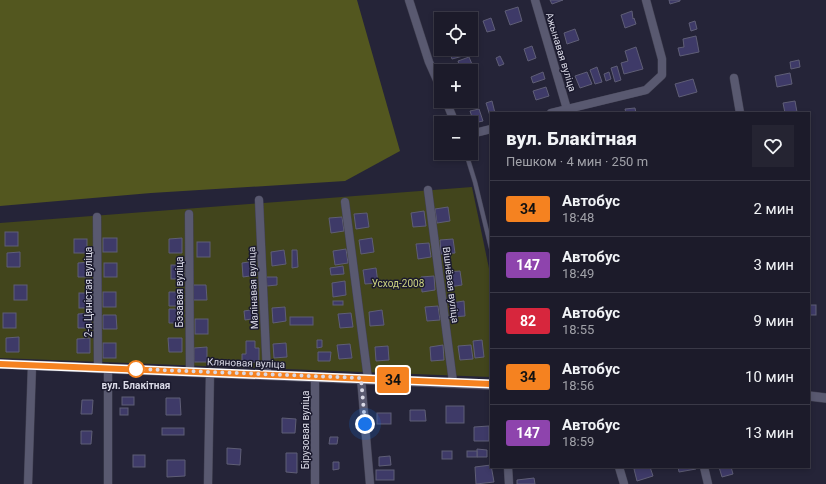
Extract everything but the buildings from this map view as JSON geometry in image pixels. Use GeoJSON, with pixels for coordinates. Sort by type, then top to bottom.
{"type":"FeatureCollection","features":[{"type":"Feature","properties":{"kind":"street"},"geometry":{"type":"LineString","coordinates":[[409,0],[434,73]]}},
{"type":"Feature","properties":{"kind":"street","name":"Ажынавая вуліца"},"geometry":{"type":"LineString","coordinates":[[535,0],[567,111]]}},
{"type":"Feature","properties":{"kind":"street"},"geometry":{"type":"LineString","coordinates":[[567,111],[646,90],[662,75],[662,60],[646,0]]}},
{"type":"Feature","properties":{"kind":"street"},"geometry":{"type":"LineString","coordinates":[[734,78],[740,112]]}},
{"type":"Feature","properties":{"kind":"street"},"geometry":{"type":"LineString","coordinates":[[478,132],[490,129]]}},
{"type":"Feature","properties":{"kind":"street","name":"Вішнёвая вуліца"},"geometry":{"type":"LineString","coordinates":[[428,190],[453,382]]}},
{"type":"Feature","properties":{"kind":"street","name":"Малінавая вуліца"},"geometry":{"type":"LineString","coordinates":[[259,200],[267,374]]}},
{"type":"Feature","properties":{"kind":"street"},"geometry":{"type":"LineString","coordinates":[[345,202],[365,379],[370,484]]}},
{"type":"Feature","properties":{"kind":"street","name":"Бэзавая вуліца"},"geometry":{"type":"LineString","coordinates":[[189,214],[190,371]]}},
{"type":"Feature","properties":{"kind":"street","name":"2-я Цяністая вуліца"},"geometry":{"type":"LineString","coordinates":[[97,217],[98,367]]}},
{"type":"Feature","properties":{"kind":"street","name":"Кляновая вуліца"},"geometry":{"type":"LineString","coordinates":[[0,364],[490,384]]}},
{"type":"Feature","properties":{"kind":"street"},"geometry":{"type":"LineString","coordinates":[[28,484],[32,365]]}},
{"type":"Feature","properties":{"kind":"street"},"geometry":{"type":"LineString","coordinates":[[108,368],[108,484]]}},
{"type":"Feature","properties":{"kind":"street"},"geometry":{"type":"LineString","coordinates":[[208,484],[210,372]]}},
{"type":"Feature","properties":{"kind":"street","name":"Бірузовая вуліца"},"geometry":{"type":"LineString","coordinates":[[315,376],[315,484]]}},
{"type":"Feature","properties":{"kind":"street"},"geometry":{"type":"LineString","coordinates":[[810,396],[826,398]]}},
{"type":"Feature","properties":{"kind":"street"},"geometry":{"type":"LineString","coordinates":[[508,468],[509,484]]}},
{"type":"Feature","properties":{"kind":"street"},"geometry":{"type":"LineString","coordinates":[[620,468],[624,484]]}},
{"type":"Feature","properties":{"kind":"street"},"geometry":{"type":"LineString","coordinates":[[704,468],[708,484]]}},
{"type":"Feature","properties":{"kind":"lane"},"geometry":{"type":"LineString","coordinates":[[468,160],[490,244]]}},
{"type":"Feature","properties":{"kind":"green space"},"geometry":{"type":"Polygon","coordinates":[[[0,0],[357,0],[400,151],[345,181],[151,193],[0,206],[0,0]]]}},
{"type":"Feature","properties":{"kind":"green space","name":"Усход-2008"},"geometry":{"type":"Polygon","coordinates":[[[472,187],[490,273],[490,377],[0,358],[0,223],[472,187]]]}},
{"type":"Feature","properties":{"kind":"bus line","name":"34"},"geometry":{"type":"LineString","coordinates":[[0,364],[490,384]]}},
{"type":"Feature","properties":{"kind":"place","name":"вул. Блакітная"},"geometry":{"type":"Point","coordinates":[136,369]}},
{"type":"Feature","properties":{"kind":"route"},"geometry":{"type":"LineString","coordinates":[[136,369],[361,378],[365,424]]}}]}
